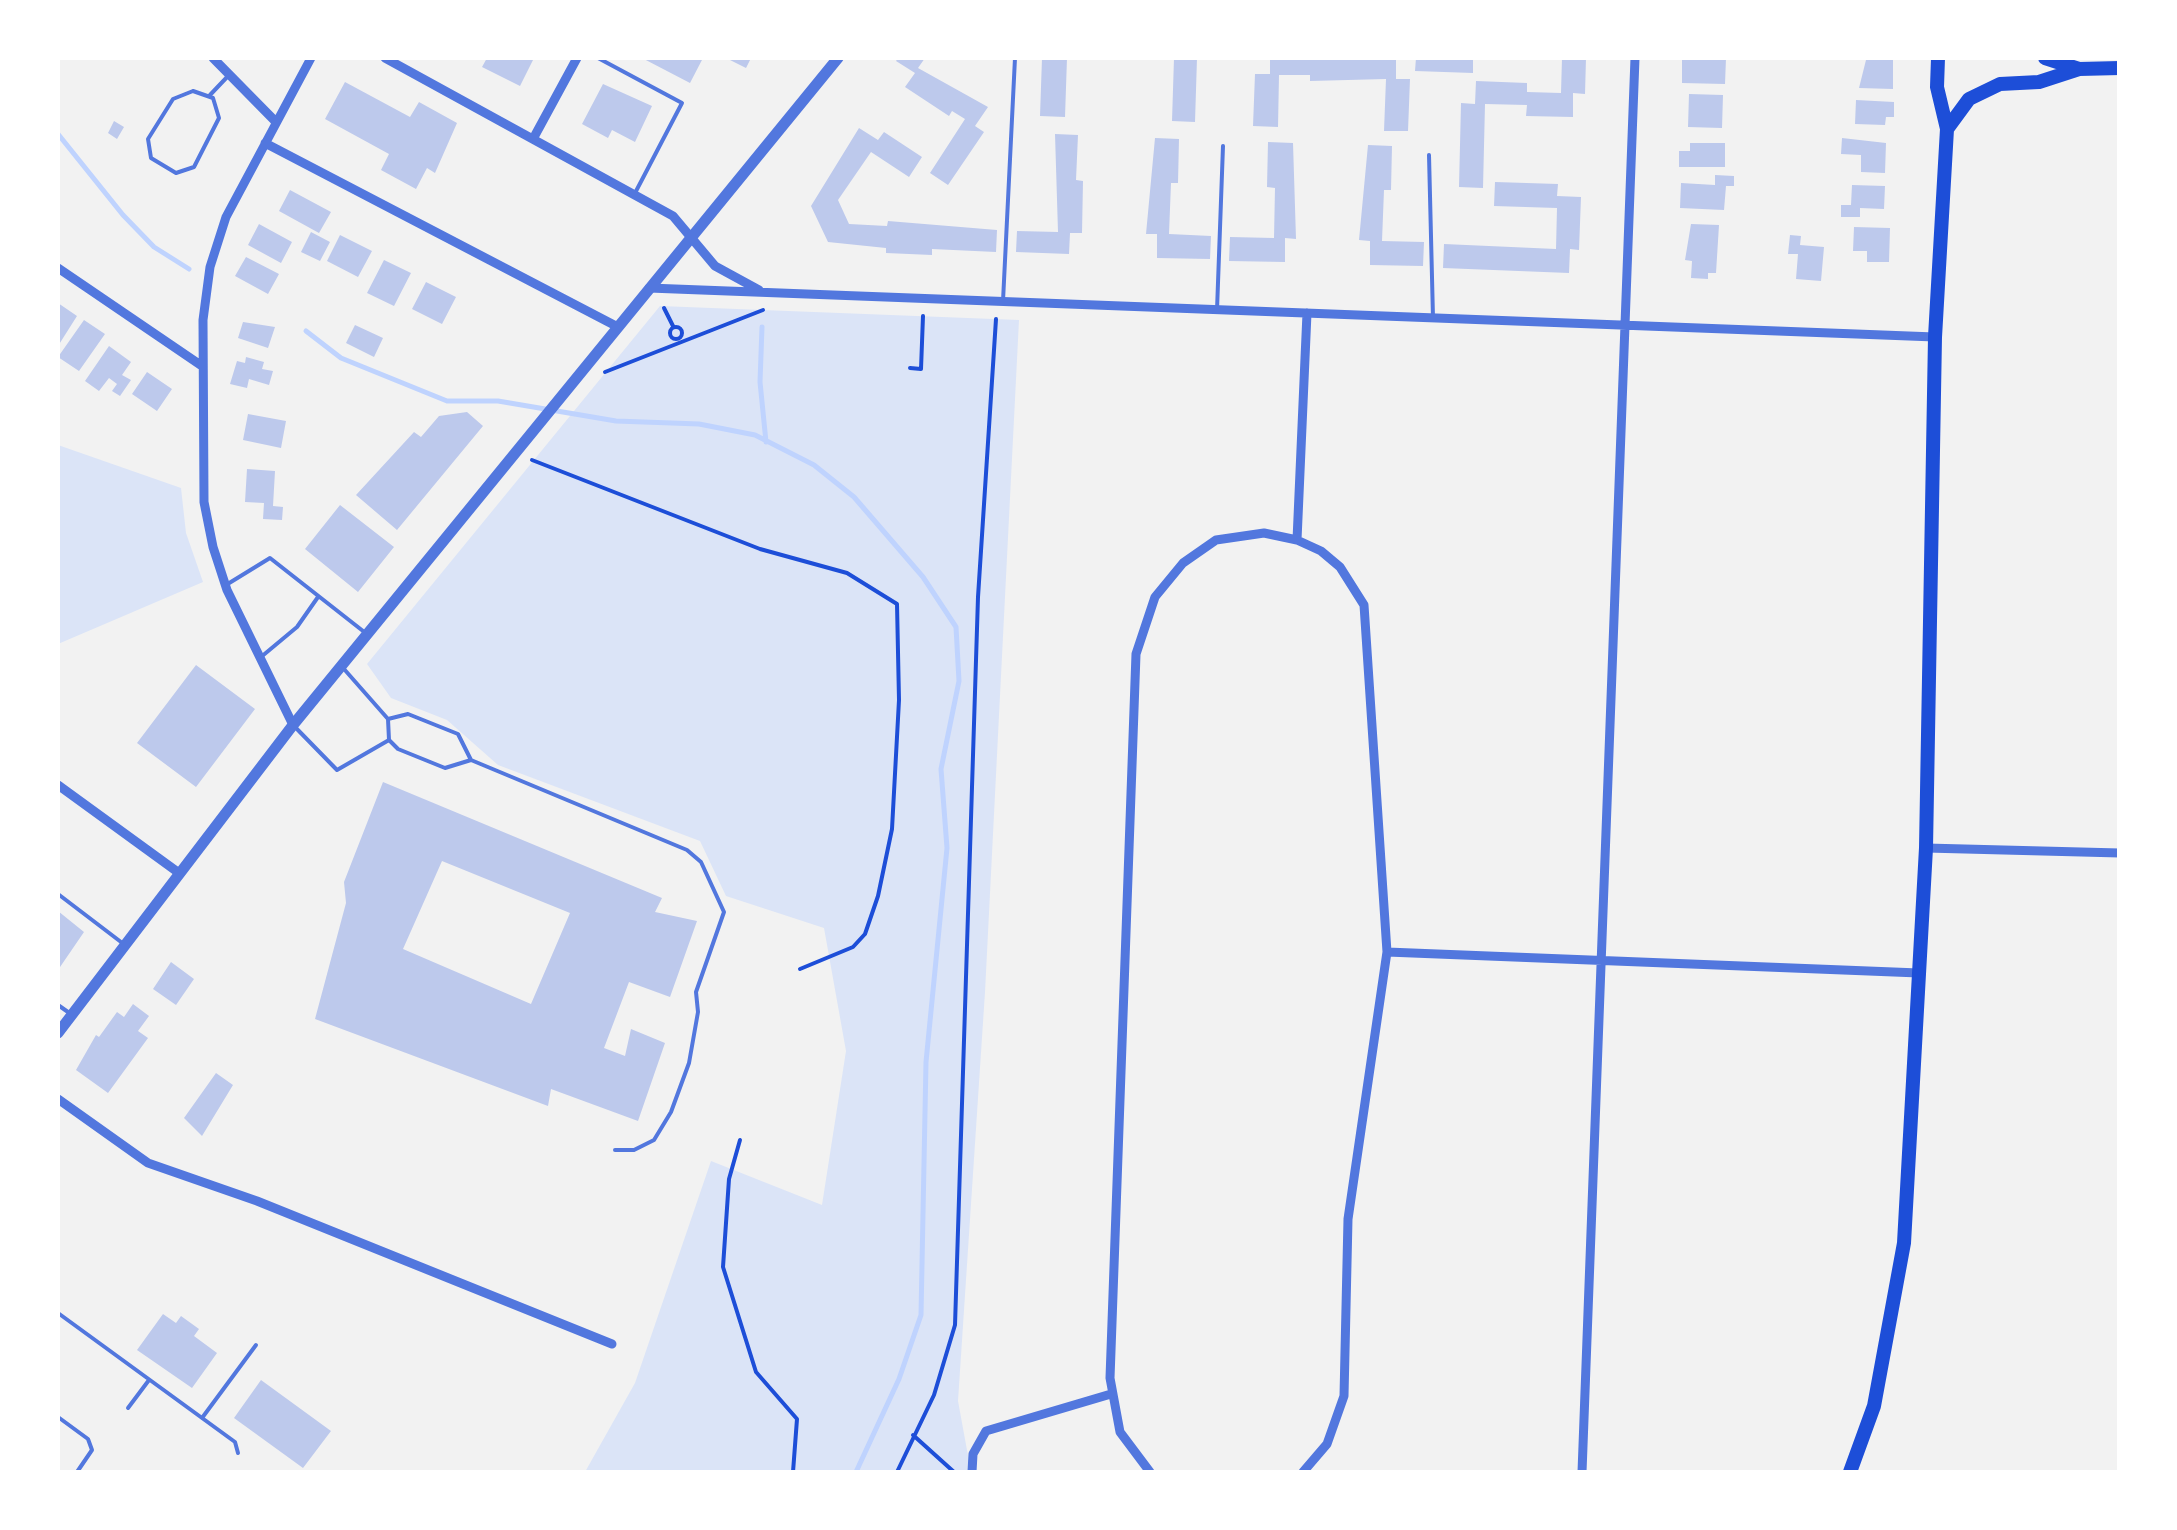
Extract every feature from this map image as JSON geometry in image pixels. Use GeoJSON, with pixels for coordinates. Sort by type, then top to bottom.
{"type":"FeatureCollection","features":[{"type":"Feature","properties":{"kind":"main road"},"geometry":{"type":"LineString","coordinates":[[1850,1472],[1874,1406],[1904,1244],[1926,848],[1935,337],[1946,129],[1937,86],[1938,58]]}},
{"type":"Feature","properties":{"kind":"main road"},"geometry":{"type":"LineString","coordinates":[[2045,58],[2078,69]]}},
{"type":"Feature","properties":{"kind":"main road"},"geometry":{"type":"LineString","coordinates":[[1946,129],[1969,99],[2000,84],[2039,82],[2078,69],[2120,68]]}},
{"type":"Feature","properties":{"kind":"street"},"geometry":{"type":"LineString","coordinates":[[212,58],[276,121]]}},
{"type":"Feature","properties":{"kind":"street"},"geometry":{"type":"LineString","coordinates":[[293,724],[226,585],[204,502],[202,366],[210,267],[226,217],[311,58]]}},
{"type":"Feature","properties":{"kind":"street"},"geometry":{"type":"LineString","coordinates":[[385,58],[673,216],[714,266],[766,293]]}},
{"type":"Feature","properties":{"kind":"street"},"geometry":{"type":"LineString","coordinates":[[533,138],[577,58]]}},
{"type":"Feature","properties":{"kind":"street"},"geometry":{"type":"LineString","coordinates":[[58,1034],[293,724],[838,58]]}},
{"type":"Feature","properties":{"kind":"street"},"geometry":{"type":"LineString","coordinates":[[1582,1472],[1635,58]]}},
{"type":"Feature","properties":{"kind":"street"},"geometry":{"type":"LineString","coordinates":[[265,143],[616,326]]}},
{"type":"Feature","properties":{"kind":"street"},"geometry":{"type":"LineString","coordinates":[[58,268],[202,366]]}},
{"type":"Feature","properties":{"kind":"street"},"geometry":{"type":"LineString","coordinates":[[649,288],[1935,337]]}},
{"type":"Feature","properties":{"kind":"street"},"geometry":{"type":"LineString","coordinates":[[1297,540],[1306,313]]}},
{"type":"Feature","properties":{"kind":"street"},"geometry":{"type":"LineString","coordinates":[[1150,1472],[1120,1432],[1111,1394],[1136,654],[1142,625],[1172,573],[1216,540],[1264,532],[1297,540],[1340,567],[1364,605],[1387,952],[1348,1219],[1344,1396],[1327,1444],[1303,1472]]}},
{"type":"Feature","properties":{"kind":"street"},"geometry":{"type":"LineString","coordinates":[[58,786],[179,874]]}},
{"type":"Feature","properties":{"kind":"street"},"geometry":{"type":"LineString","coordinates":[[1926,848],[2120,852]]}},
{"type":"Feature","properties":{"kind":"street"},"geometry":{"type":"LineString","coordinates":[[1387,952],[1919,974]]}},
{"type":"Feature","properties":{"kind":"street"},"geometry":{"type":"LineString","coordinates":[[58,1099],[148,1163],[257,1201],[612,1344]]}},
{"type":"Feature","properties":{"kind":"street"},"geometry":{"type":"LineString","coordinates":[[972,1472],[973,1454],[986,1431],[1111,1394]]}},
{"type":"Feature","properties":{"kind":"lane"},"geometry":{"type":"LineString","coordinates":[[598,58],[682,104],[634,195]]}},
{"type":"Feature","properties":{"kind":"lane"},"geometry":{"type":"LineString","coordinates":[[1004,301],[1015,58]]}},
{"type":"Feature","properties":{"kind":"lane"},"geometry":{"type":"LineString","coordinates":[[210,95],[229,74]]}},
{"type":"Feature","properties":{"kind":"lane"},"geometry":{"type":"LineString","coordinates":[[193,90],[210,95],[217,102],[219,118],[194,167],[176,173],[158,165],[148,151],[148,138],[173,99],[193,90]]}},
{"type":"Feature","properties":{"kind":"lane"},"geometry":{"type":"LineString","coordinates":[[1218,310],[1224,146]]}},
{"type":"Feature","properties":{"kind":"lane"},"geometry":{"type":"LineString","coordinates":[[1430,155],[1433,318]]}},
{"type":"Feature","properties":{"kind":"lane"},"geometry":{"type":"LineString","coordinates":[[226,585],[270,558],[366,634]]}},
{"type":"Feature","properties":{"kind":"lane"},"geometry":{"type":"LineString","coordinates":[[261,656],[297,627],[318,597]]}},
{"type":"Feature","properties":{"kind":"lane"},"geometry":{"type":"LineString","coordinates":[[341,666],[388,719],[389,740],[398,749],[445,768],[471,760],[688,850],[702,862],[724,912],[696,992],[698,1012],[688,1062],[671,1112],[654,1140],[634,1150],[615,1150]]}},
{"type":"Feature","properties":{"kind":"lane"},"geometry":{"type":"LineString","coordinates":[[388,719],[408,714],[458,734],[471,760]]}},
{"type":"Feature","properties":{"kind":"lane"},"geometry":{"type":"LineString","coordinates":[[293,724],[337,770],[389,740]]}},
{"type":"Feature","properties":{"kind":"lane"},"geometry":{"type":"LineString","coordinates":[[58,894],[125,945]]}},
{"type":"Feature","properties":{"kind":"lane"},"geometry":{"type":"LineString","coordinates":[[58,1005],[72,1014]]}},
{"type":"Feature","properties":{"kind":"lane"},"geometry":{"type":"LineString","coordinates":[[58,1313],[235,1442],[238,1453]]}},
{"type":"Feature","properties":{"kind":"lane"},"geometry":{"type":"LineString","coordinates":[[202,1418],[256,1345]]}},
{"type":"Feature","properties":{"kind":"lane"},"geometry":{"type":"LineString","coordinates":[[128,1408],[150,1379]]}},
{"type":"Feature","properties":{"kind":"lane"},"geometry":{"type":"LineString","coordinates":[[58,1417],[88,1439],[92,1450],[76,1472]]}},
{"type":"Feature","properties":{"kind":"path"},"geometry":{"type":"LineString","coordinates":[[664,308],[674,328],[671,336],[680,340],[684,352]]}},
{"type":"Feature","properties":{"kind":"path"},"geometry":{"type":"LineString","coordinates":[[605,372],[764,310]]}},
{"type":"Feature","properties":{"kind":"path"},"geometry":{"type":"LineString","coordinates":[[910,368],[921,368],[923,316]]}},
{"type":"Feature","properties":{"kind":"path"},"geometry":{"type":"LineString","coordinates":[[896,1472],[934,1394],[954,1325],[978,598],[996,319]]}},
{"type":"Feature","properties":{"kind":"path"},"geometry":{"type":"LineString","coordinates":[[532,460],[760,549],[846,574],[897,604],[899,700],[892,829],[878,896],[864,934],[853,947],[800,969]]}},
{"type":"Feature","properties":{"kind":"path"},"geometry":{"type":"LineString","coordinates":[[740,1140],[729,1180],[723,1268],[756,1372],[797,1420],[793,1472]]}},
{"type":"Feature","properties":{"kind":"path"},"geometry":{"type":"LineString","coordinates":[[912,1435],[954,1472]]}},
{"type":"Feature","properties":{"kind":"shaded area"},"geometry":{"type":"Polygon","coordinates":[[[660,306],[1019,320],[985,992],[958,1401],[971,1472],[585,1472],[635,1383],[711,1161],[822,1205],[846,1051],[824,928],[726,896],[700,841],[498,765],[447,720],[391,698],[367,664],[660,306]]]}},
{"type":"Feature","properties":{"kind":"shaded area"},"geometry":{"type":"Polygon","coordinates":[[[58,445],[181,488],[186,533],[203,582],[58,644],[58,445]]]}},
{"type":"Feature","properties":{"kind":"building"},"geometry":{"type":"Polygon","coordinates":[[[487,58],[534,58],[520,86],[482,67],[487,58]]]}},
{"type":"Feature","properties":{"kind":"building"},"geometry":{"type":"Polygon","coordinates":[[[642,58],[703,58],[690,83],[642,58]]]}},
{"type":"Feature","properties":{"kind":"building"},"geometry":{"type":"Polygon","coordinates":[[[726,58],[751,58],[746,68],[726,58]]]}},
{"type":"Feature","properties":{"kind":"building"},"geometry":{"type":"Polygon","coordinates":[[[925,58],[918,68],[988,107],[975,126],[984,132],[948,185],[930,173],[965,119],[952,111],[949,116],[905,87],[915,73],[896,61],[925,58]]]}},
{"type":"Feature","properties":{"kind":"building"},"geometry":{"type":"Polygon","coordinates":[[[1042,58],[1067,58],[1065,117],[1040,116],[1042,58]]]}},
{"type":"Feature","properties":{"kind":"building"},"geometry":{"type":"Polygon","coordinates":[[[1174,58],[1197,58],[1195,122],[1172,121],[1174,58]]]}},
{"type":"Feature","properties":{"kind":"building"},"geometry":{"type":"Polygon","coordinates":[[[1270,58],[1396,58],[1396,79],[1410,79],[1408,131],[1384,131],[1386,79],[1310,81],[1310,75],[1279,75],[1278,127],[1253,126],[1255,74],[1270,74],[1270,58]]]}},
{"type":"Feature","properties":{"kind":"building"},"geometry":{"type":"Polygon","coordinates":[[[1416,58],[1473,58],[1473,73],[1415,71],[1416,58]]]}},
{"type":"Feature","properties":{"kind":"building"},"geometry":{"type":"Polygon","coordinates":[[[1562,58],[1586,58],[1585,94],[1573,93],[1573,117],[1526,116],[1527,105],[1485,104],[1483,188],[1459,187],[1461,103],[1475,104],[1476,81],[1527,83],[1527,92],[1561,93],[1562,58]]]}},
{"type":"Feature","properties":{"kind":"building"},"geometry":{"type":"Polygon","coordinates":[[[1682,58],[1726,58],[1725,84],[1682,83],[1682,58]]]}},
{"type":"Feature","properties":{"kind":"building"},"geometry":{"type":"Polygon","coordinates":[[[1866,60],[1893,60],[1893,89],[1859,88],[1866,60]]]}},
{"type":"Feature","properties":{"kind":"building"},"geometry":{"type":"Polygon","coordinates":[[[345,82],[410,117],[419,102],[457,123],[435,173],[427,168],[416,189],[381,170],[389,154],[325,119],[345,82]]]}},
{"type":"Feature","properties":{"kind":"building"},"geometry":{"type":"Polygon","coordinates":[[[603,84],[652,106],[635,142],[612,130],[608,138],[582,124],[603,84]]]}},
{"type":"Feature","properties":{"kind":"building"},"geometry":{"type":"Polygon","coordinates":[[[1689,94],[1723,95],[1722,128],[1688,127],[1689,94]]]}},
{"type":"Feature","properties":{"kind":"building"},"geometry":{"type":"Polygon","coordinates":[[[1856,100],[1894,102],[1894,117],[1886,117],[1885,125],[1855,124],[1856,100]]]}},
{"type":"Feature","properties":{"kind":"building"},"geometry":{"type":"Polygon","coordinates":[[[114,121],[124,127],[117,139],[108,133],[114,121]]]}},
{"type":"Feature","properties":{"kind":"building"},"geometry":{"type":"Polygon","coordinates":[[[859,128],[878,140],[884,132],[922,157],[909,177],[871,152],[838,200],[849,224],[887,226],[888,221],[997,230],[996,252],[932,249],[932,255],[886,253],[886,248],[828,242],[811,206],[859,128]]]}},
{"type":"Feature","properties":{"kind":"building"},"geometry":{"type":"Polygon","coordinates":[[[1055,134],[1078,135],[1076,180],[1083,181],[1082,233],[1070,233],[1069,254],[1016,252],[1017,231],[1058,232],[1055,134]]]}},
{"type":"Feature","properties":{"kind":"building"},"geometry":{"type":"Polygon","coordinates":[[[1155,138],[1179,139],[1178,183],[1171,183],[1169,234],[1211,236],[1210,259],[1157,258],[1157,234],[1146,234],[1155,138]]]}},
{"type":"Feature","properties":{"kind":"building"},"geometry":{"type":"Polygon","coordinates":[[[1842,138],[1886,143],[1885,173],[1861,172],[1861,155],[1841,154],[1842,138]]]}},
{"type":"Feature","properties":{"kind":"building"},"geometry":{"type":"Polygon","coordinates":[[[1268,142],[1293,143],[1296,239],[1285,238],[1285,262],[1229,261],[1230,237],[1274,238],[1275,188],[1267,187],[1268,142]]]}},
{"type":"Feature","properties":{"kind":"building"},"geometry":{"type":"Polygon","coordinates":[[[1690,143],[1725,143],[1725,167],[1679,167],[1679,151],[1690,151],[1690,143]]]}},
{"type":"Feature","properties":{"kind":"building"},"geometry":{"type":"Polygon","coordinates":[[[1368,145],[1392,146],[1391,190],[1384,190],[1382,241],[1424,242],[1423,266],[1370,265],[1370,241],[1359,240],[1368,145]]]}},
{"type":"Feature","properties":{"kind":"building"},"geometry":{"type":"Polygon","coordinates":[[[1715,175],[1734,176],[1734,186],[1726,186],[1724,210],[1680,208],[1681,183],[1715,185],[1715,175]]]}},
{"type":"Feature","properties":{"kind":"building"},"geometry":{"type":"Polygon","coordinates":[[[1495,182],[1558,184],[1557,196],[1581,197],[1579,250],[1570,249],[1569,273],[1443,268],[1444,244],[1556,249],[1557,208],[1494,206],[1495,182]]]}},
{"type":"Feature","properties":{"kind":"building"},"geometry":{"type":"Polygon","coordinates":[[[1852,185],[1885,186],[1884,209],[1860,208],[1860,217],[1841,217],[1841,205],[1851,205],[1852,185]]]}},
{"type":"Feature","properties":{"kind":"building"},"geometry":{"type":"Polygon","coordinates":[[[290,190],[331,212],[319,233],[279,211],[290,190]]]}},
{"type":"Feature","properties":{"kind":"building"},"geometry":{"type":"Polygon","coordinates":[[[259,224],[292,242],[281,263],[248,245],[259,224]]]}},
{"type":"Feature","properties":{"kind":"building"},"geometry":{"type":"Polygon","coordinates":[[[1691,224],[1719,225],[1716,273],[1708,273],[1708,279],[1691,278],[1692,261],[1685,260],[1691,224]]]}},
{"type":"Feature","properties":{"kind":"building"},"geometry":{"type":"Polygon","coordinates":[[[1854,227],[1890,228],[1889,262],[1867,262],[1867,251],[1853,251],[1854,227]]]}},
{"type":"Feature","properties":{"kind":"building"},"geometry":{"type":"Polygon","coordinates":[[[311,232],[330,242],[320,261],[301,252],[311,232]]]}},
{"type":"Feature","properties":{"kind":"building"},"geometry":{"type":"Polygon","coordinates":[[[340,235],[372,251],[358,277],[327,261],[340,235]]]}},
{"type":"Feature","properties":{"kind":"building"},"geometry":{"type":"Polygon","coordinates":[[[1790,235],[1801,236],[1800,245],[1824,247],[1821,281],[1796,279],[1798,254],[1788,254],[1790,235]]]}},
{"type":"Feature","properties":{"kind":"building"},"geometry":{"type":"Polygon","coordinates":[[[246,257],[279,274],[268,294],[235,276],[246,257]]]}},
{"type":"Feature","properties":{"kind":"building"},"geometry":{"type":"Polygon","coordinates":[[[384,260],[411,273],[394,306],[367,293],[384,260]]]}},
{"type":"Feature","properties":{"kind":"building"},"geometry":{"type":"Polygon","coordinates":[[[426,282],[456,297],[442,324],[412,309],[426,282]]]}},
{"type":"Feature","properties":{"kind":"building"},"geometry":{"type":"Polygon","coordinates":[[[58,303],[77,316],[58,346],[58,303]]]}},
{"type":"Feature","properties":{"kind":"building"},"geometry":{"type":"Polygon","coordinates":[[[84,320],[105,334],[79,371],[58,357],[84,320]]]}},
{"type":"Feature","properties":{"kind":"building"},"geometry":{"type":"Polygon","coordinates":[[[243,322],[275,327],[268,348],[238,338],[243,322]]]}},
{"type":"Feature","properties":{"kind":"building"},"geometry":{"type":"Polygon","coordinates":[[[355,325],[383,338],[374,357],[346,343],[355,325]]]}},
{"type":"Feature","properties":{"kind":"building"},"geometry":{"type":"Polygon","coordinates":[[[109,346],[131,362],[122,375],[131,380],[120,396],[112,391],[117,384],[109,378],[99,391],[85,381],[109,346]]]}},
{"type":"Feature","properties":{"kind":"building"},"geometry":{"type":"Polygon","coordinates":[[[246,357],[264,362],[262,369],[273,371],[269,385],[249,379],[247,388],[230,384],[237,361],[245,363],[246,357]]]}},
{"type":"Feature","properties":{"kind":"building"},"geometry":{"type":"Polygon","coordinates":[[[147,372],[172,389],[157,411],[132,394],[147,372]]]}},
{"type":"Feature","properties":{"kind":"building"},"geometry":{"type":"Polygon","coordinates":[[[467,412],[483,426],[397,530],[356,495],[414,432],[421,437],[439,416],[467,412]]]}},
{"type":"Feature","properties":{"kind":"building"},"geometry":{"type":"Polygon","coordinates":[[[248,414],[286,421],[281,448],[243,440],[248,414]]]}},
{"type":"Feature","properties":{"kind":"building"},"geometry":{"type":"Polygon","coordinates":[[[247,469],[275,471],[273,506],[283,507],[282,520],[263,519],[264,503],[245,502],[247,469]]]}},
{"type":"Feature","properties":{"kind":"building"},"geometry":{"type":"Polygon","coordinates":[[[340,505],[394,547],[358,592],[305,549],[340,505]]]}},
{"type":"Feature","properties":{"kind":"building"},"geometry":{"type":"Polygon","coordinates":[[[196,665],[255,709],[196,787],[137,743],[196,665]]]}},
{"type":"Feature","properties":{"kind":"building"},"geometry":{"type":"Polygon","coordinates":[[[383,782],[662,898],[655,912],[697,921],[670,997],[629,982],[604,1048],[625,1056],[631,1029],[665,1043],[638,1121],[551,1089],[548,1106],[315,1019],[346,903],[344,882],[383,782]],[[442,861],[403,949],[531,1004],[570,913],[442,861]]]}},
{"type":"Feature","properties":{"kind":"building"},"geometry":{"type":"Polygon","coordinates":[[[58,911],[84,932],[58,970],[58,911]]]}},
{"type":"Feature","properties":{"kind":"building"},"geometry":{"type":"Polygon","coordinates":[[[171,962],[194,979],[176,1005],[153,989],[171,962]]]}},
{"type":"Feature","properties":{"kind":"building"},"geometry":{"type":"Polygon","coordinates":[[[133,1004],[149,1016],[138,1031],[148,1038],[108,1093],[76,1070],[96,1035],[99,1037],[117,1012],[124,1017],[133,1004]]]}},
{"type":"Feature","properties":{"kind":"building"},"geometry":{"type":"Polygon","coordinates":[[[216,1073],[233,1085],[202,1136],[184,1118],[216,1073]]]}},
{"type":"Feature","properties":{"kind":"building"},"geometry":{"type":"Polygon","coordinates":[[[163,1314],[176,1323],[181,1316],[199,1329],[194,1336],[217,1353],[192,1388],[137,1350],[163,1314]]]}},
{"type":"Feature","properties":{"kind":"building"},"geometry":{"type":"Polygon","coordinates":[[[261,1380],[331,1431],[303,1468],[234,1418],[261,1380]]]}},
{"type":"Feature","properties":{"kind":"waterway"},"geometry":{"type":"LineString","coordinates":[[58,134],[154,247],[189,269]]}},
{"type":"Feature","properties":{"kind":"waterway"},"geometry":{"type":"LineString","coordinates":[[762,327],[760,382],[766,442]]}},
{"type":"Feature","properties":{"kind":"waterway"},"geometry":{"type":"LineString","coordinates":[[306,331],[341,358],[447,401],[498,401],[616,421],[699,424],[755,435],[814,465],[854,497],[923,577],[956,627],[959,681],[941,769],[947,848],[926,1062],[921,1315],[899,1379],[856,1472]]}}]}
